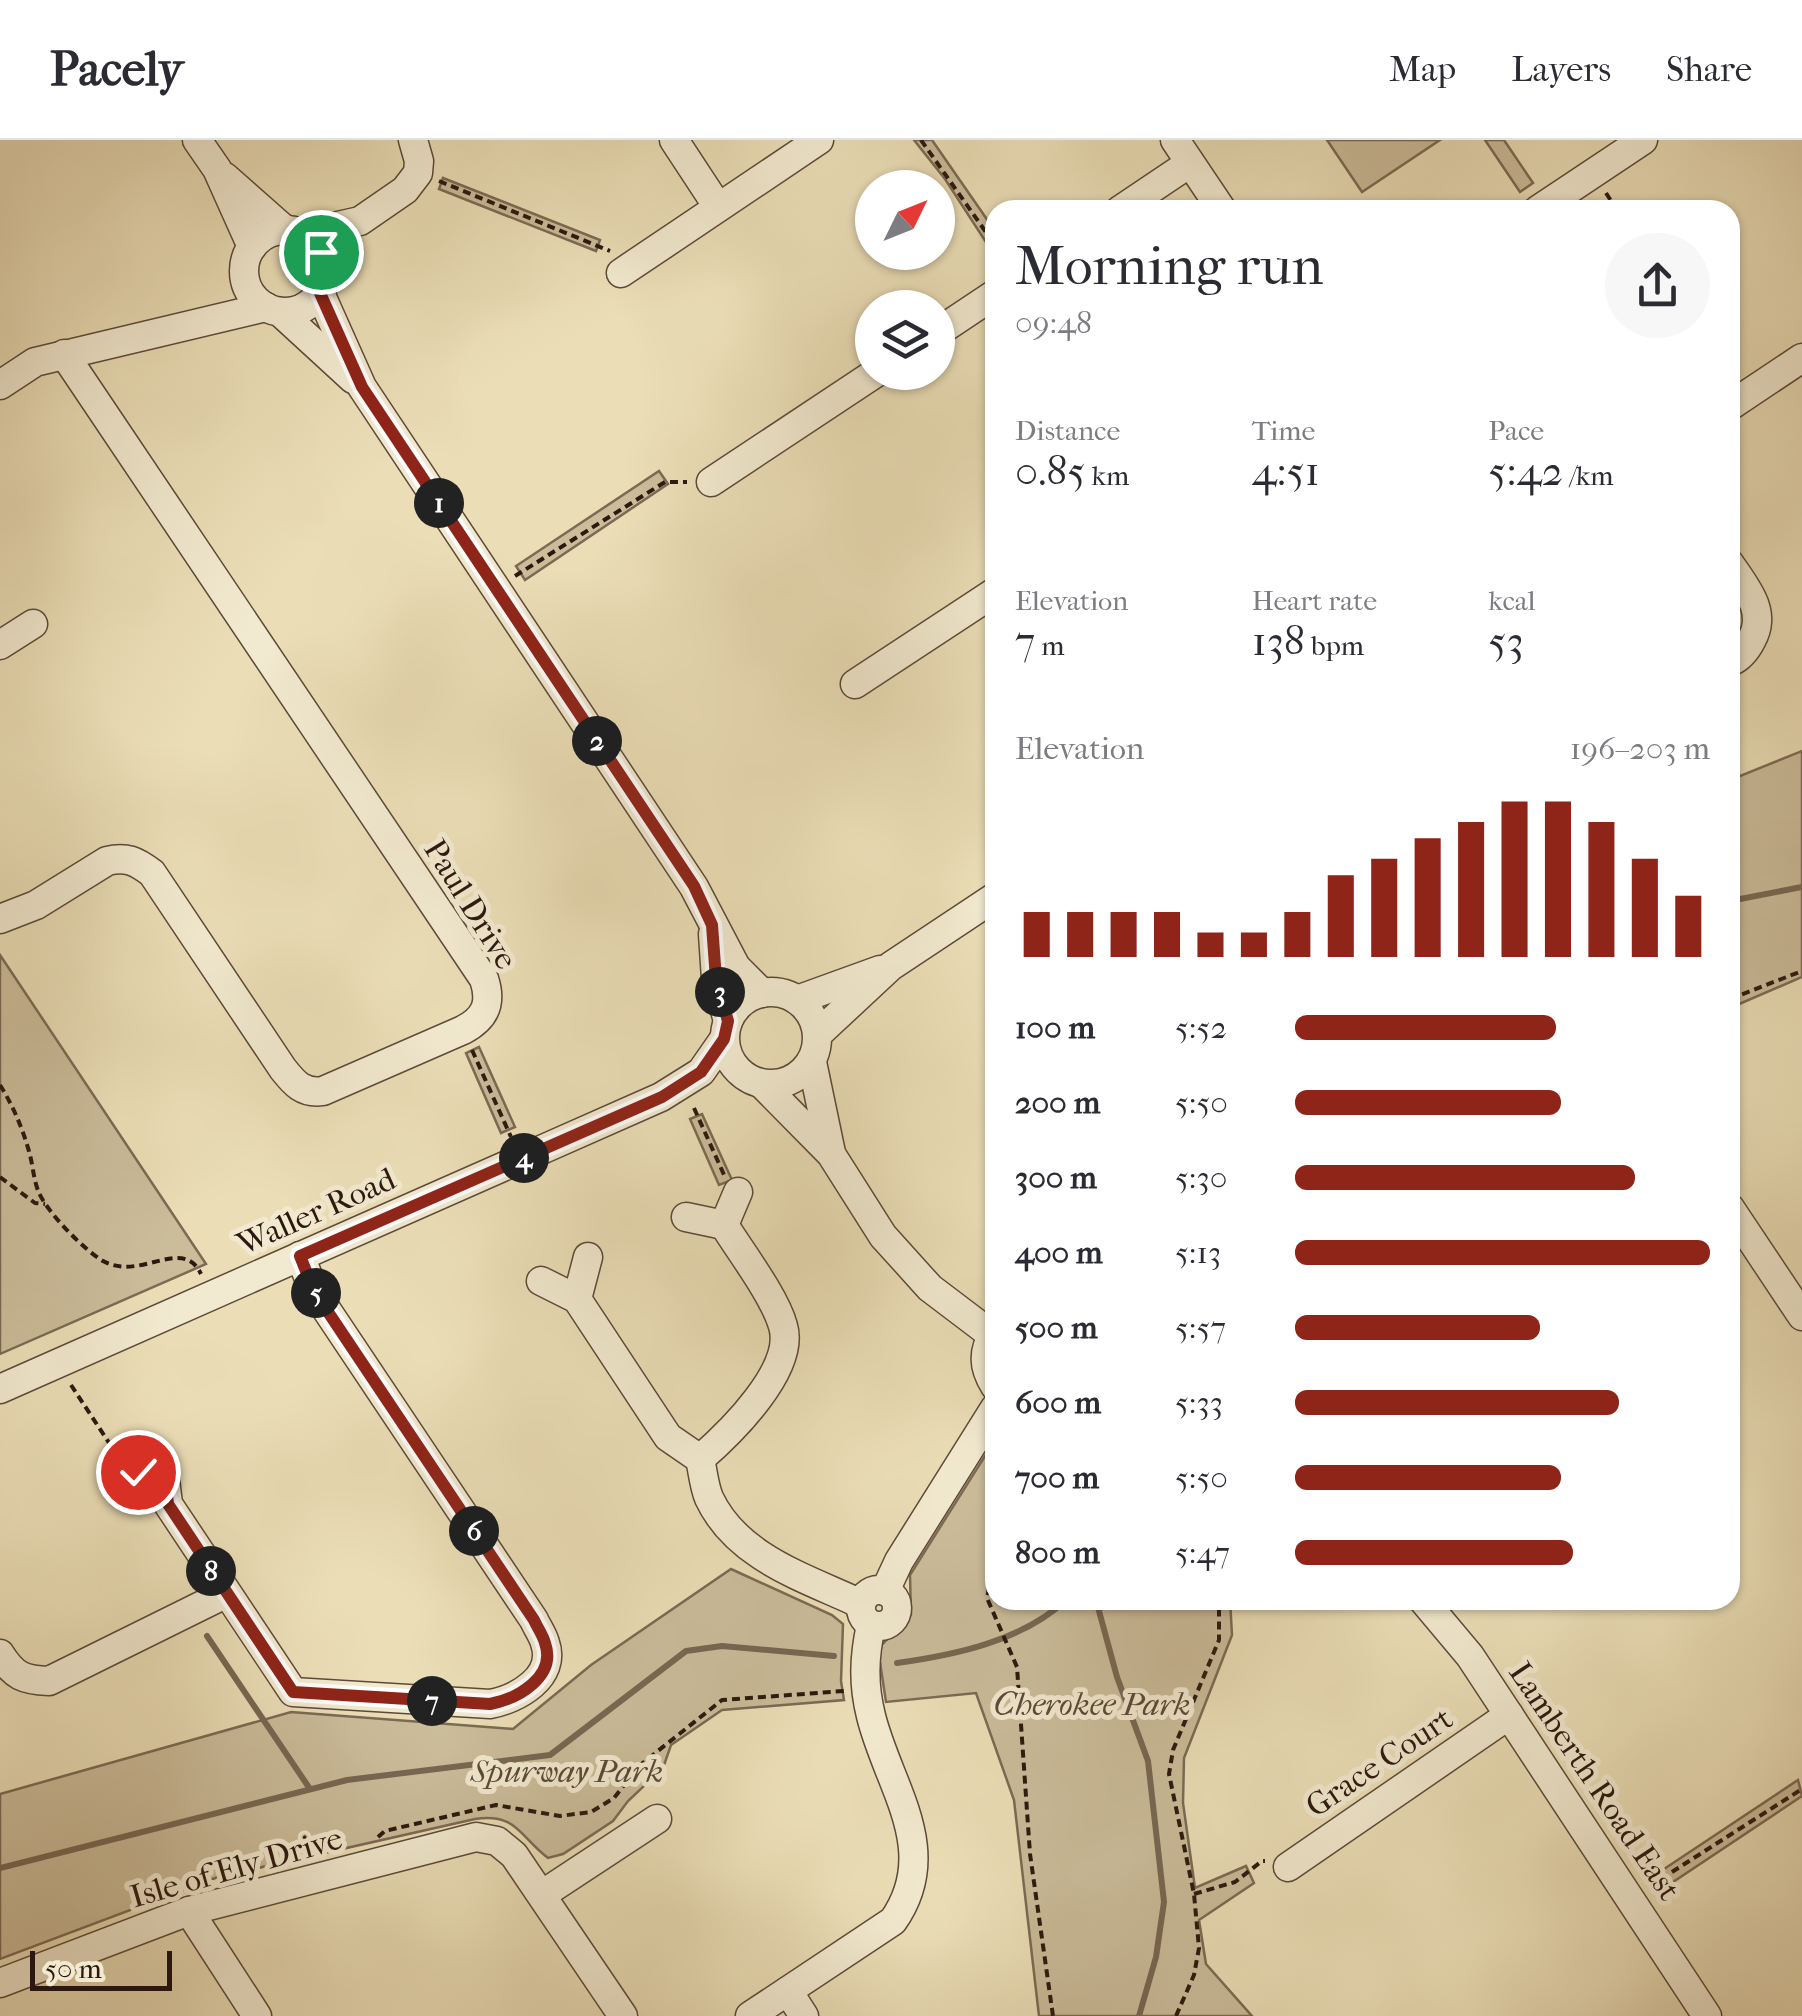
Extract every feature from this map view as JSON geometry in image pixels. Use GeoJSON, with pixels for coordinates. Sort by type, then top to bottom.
{"type":"FeatureCollection","features":[{"type":"Feature","properties":{"kind":"street"},"geometry":{"type":"LineString","coordinates":[[197,140],[216,169],[248,258],[250,291],[362,387]]}},
{"type":"Feature","properties":{"kind":"street"},"geometry":{"type":"LineString","coordinates":[[190,326],[220,304],[261,238],[360,221],[406,190],[418,173],[413,140]]}},
{"type":"Feature","properties":{"kind":"street"},"geometry":{"type":"LineString","coordinates":[[674,140],[718,207]]}},
{"type":"Feature","properties":{"kind":"street"},"geometry":{"type":"LineString","coordinates":[[622,273],[819,140]]}},
{"type":"Feature","properties":{"kind":"street"},"geometry":{"type":"LineString","coordinates":[[1553,200],[1642,140]]}},
{"type":"Feature","properties":{"kind":"street"},"geometry":{"type":"LineString","coordinates":[[1131,200],[1183,152],[1215,200]]}},
{"type":"Feature","properties":{"kind":"street"},"geometry":{"type":"LineString","coordinates":[[216,169],[321,252],[322,285],[362,387],[694,886],[736,967],[762,993]]}},
{"type":"Feature","properties":{"kind":"street"},"geometry":{"type":"LineString","coordinates":[[0,385],[36,362],[64,354],[273,309],[303,308],[322,285],[360,221]]}},
{"type":"Feature","properties":{"kind":"street"},"geometry":{"type":"LineString","coordinates":[[955,321],[985,301]]}},
{"type":"Feature","properties":{"kind":"street","name":"Paul Drive"},"geometry":{"type":"LineString","coordinates":[[64,354],[484,978],[488,992],[484,1016],[463,1030]]}},
{"type":"Feature","properties":{"kind":"street"},"geometry":{"type":"LineString","coordinates":[[1740,399],[1802,358]]}},
{"type":"Feature","properties":{"kind":"street"},"geometry":{"type":"LineString","coordinates":[[712,482],[855,386]]}},
{"type":"Feature","properties":{"kind":"street"},"geometry":{"type":"LineString","coordinates":[[1740,579],[1753,599],[1760,622],[1740,656]]}},
{"type":"Feature","properties":{"kind":"street"},"geometry":{"type":"LineString","coordinates":[[855,684],[985,599]]}},
{"type":"Feature","properties":{"kind":"street"},"geometry":{"type":"LineString","coordinates":[[0,646],[33,624]]}},
{"type":"Feature","properties":{"kind":"street"},"geometry":{"type":"LineString","coordinates":[[0,919],[45,900],[107,861],[120,858],[140,864],[152,873],[282,1069],[304,1090],[323,1091],[463,1030]]}},
{"type":"Feature","properties":{"kind":"street"},"geometry":{"type":"LineString","coordinates":[[754,1081],[791,1081],[815,1048],[891,966],[985,903]]}},
{"type":"Feature","properties":{"kind":"street"},"geometry":{"type":"LineString","coordinates":[[712,925],[716,979],[734,1067],[831,1154],[883,1236],[930,1288],[985,1328]]}},
{"type":"Feature","properties":{"kind":"street"},"geometry":{"type":"LineString","coordinates":[[797,1000],[891,966]]}},
{"type":"Feature","properties":{"kind":"street"},"geometry":{"type":"LineString","coordinates":[[726,1030],[736,1008],[762,993],[774,992],[797,1000],[811,1015],[831,1154]]}},
{"type":"Feature","properties":{"kind":"street","name":"Waller Road"},"geometry":{"type":"LineString","coordinates":[[0,1389],[662,1097],[701,1072],[726,1030]]}},
{"type":"Feature","properties":{"kind":"street","name":"Waller Road"},"geometry":{"type":"LineString","coordinates":[[662,1097],[754,1081]]}},
{"type":"Feature","properties":{"kind":"street"},"geometry":{"type":"LineString","coordinates":[[724,1225],[738,1192]]}},
{"type":"Feature","properties":{"kind":"street"},"geometry":{"type":"LineString","coordinates":[[686,1218],[724,1225],[784,1327],[781,1359],[757,1400],[726,1438],[700,1459]]}},
{"type":"Feature","properties":{"kind":"street"},"geometry":{"type":"LineString","coordinates":[[1740,1223],[1802,1316]]}},
{"type":"Feature","properties":{"kind":"street"},"geometry":{"type":"LineString","coordinates":[[164,1471],[168,1504],[293,1692],[490,1704],[512,1700],[531,1687],[544,1667],[547,1647],[534,1620],[314,1291],[300,1256]]}},
{"type":"Feature","properties":{"kind":"street"},"geometry":{"type":"LineString","coordinates":[[577,1299],[588,1256]]}},
{"type":"Feature","properties":{"kind":"street"},"geometry":{"type":"LineString","coordinates":[[541,1281],[577,1299],[668,1437],[700,1459],[708,1495],[738,1538],[766,1560],[872,1606]]}},
{"type":"Feature","properties":{"kind":"street"},"geometry":{"type":"LineString","coordinates":[[750,2016],[893,1920],[908,1899],[914,1862],[904,1804],[872,1722],[863,1660],[872,1606],[985,1424]]}},
{"type":"Feature","properties":{"kind":"street"},"geometry":{"type":"LineString","coordinates":[[0,1654],[13,1674],[27,1680],[49,1681],[226,1594]]}},
{"type":"Feature","properties":{"kind":"street","name":"Lamberth Road East"},"geometry":{"type":"LineString","coordinates":[[1431,1610],[1470,1656],[1708,2013]]}},
{"type":"Feature","properties":{"kind":"street","name":"Grace Court"},"geometry":{"type":"LineString","coordinates":[[1288,1867],[1510,1715]]}},
{"type":"Feature","properties":{"kind":"street"},"geometry":{"type":"LineString","coordinates":[[623,2016],[543,1894],[657,1819]]}},
{"type":"Feature","properties":{"kind":"street","name":"Isle of Ely Drive"},"geometry":{"type":"LineString","coordinates":[[0,1983],[189,1911],[476,1837],[497,1841],[514,1855],[543,1894]]}},
{"type":"Feature","properties":{"kind":"street"},"geometry":{"type":"LineString","coordinates":[[189,1911],[256,2016]]}},
{"type":"Feature","properties":{"kind":"street"},"geometry":{"type":"LineString","coordinates":[[788,1992],[804,2016]]}},
{"type":"Feature","properties":{"kind":"path"},"geometry":{"type":"LineString","coordinates":[[921,140],[985,230]]}},
{"type":"Feature","properties":{"kind":"path"},"geometry":{"type":"LineString","coordinates":[[418,173],[609,248],[622,273]]}},
{"type":"Feature","properties":{"kind":"path"},"geometry":{"type":"LineString","coordinates":[[515,576],[665,482],[712,482]]}},
{"type":"Feature","properties":{"kind":"path"},"geometry":{"type":"LineString","coordinates":[[1740,995],[1802,971]]}},
{"type":"Feature","properties":{"kind":"path"},"geometry":{"type":"LineString","coordinates":[[463,1030],[521,1159]]}},
{"type":"Feature","properties":{"kind":"path"},"geometry":{"type":"LineString","coordinates":[[0,1085],[28,1148],[45,1204],[91,1252],[116,1266],[140,1267],[182,1257],[196,1265],[201,1274]]}},
{"type":"Feature","properties":{"kind":"path"},"geometry":{"type":"LineString","coordinates":[[694,1108],[724,1176],[738,1192]]}},
{"type":"Feature","properties":{"kind":"path"},"geometry":{"type":"LineString","coordinates":[[0,1177],[35,1203],[45,1204]]}},
{"type":"Feature","properties":{"kind":"path"},"geometry":{"type":"LineString","coordinates":[[71,1385],[120,1461],[138,1472],[164,1471]]}},
{"type":"Feature","properties":{"kind":"path"},"geometry":{"type":"LineString","coordinates":[[992,1610],[1017,1667],[1030,1854],[1054,2016]]}},
{"type":"Feature","properties":{"kind":"path"},"geometry":{"type":"LineString","coordinates":[[1176,2016],[1194,1974],[1199,1948],[1194,1894],[1169,1774],[1173,1750],[1218,1640],[1220,1610]]}},
{"type":"Feature","properties":{"kind":"path"},"geometry":{"type":"LineString","coordinates":[[372,1843],[385,1830],[496,1805],[560,1816],[591,1812],[614,1798],[639,1766],[722,1700],[847,1691]]}},
{"type":"Feature","properties":{"kind":"path"},"geometry":{"type":"LineString","coordinates":[[1631,1898],[1802,1789]]}},
{"type":"Feature","properties":{"kind":"path"},"geometry":{"type":"LineString","coordinates":[[1194,1894],[1235,1882],[1262,1861],[1288,1867]]}},
{"type":"Feature","properties":{"kind":"green space"},"geometry":{"type":"Polygon","coordinates":[[[914,140],[932,140],[953,170],[938,170],[914,140]]]}},
{"type":"Feature","properties":{"kind":"green space"},"geometry":{"type":"Polygon","coordinates":[[[1327,140],[1440,140],[1362,192],[1327,140]]]}},
{"type":"Feature","properties":{"kind":"green space"},"geometry":{"type":"Polygon","coordinates":[[[1485,140],[1504,140],[1533,183],[1520,192],[1485,140]]]}},
{"type":"Feature","properties":{"kind":"green space"},"geometry":{"type":"Polygon","coordinates":[[[955,173],[985,217],[985,241],[955,194],[955,173]]]}},
{"type":"Feature","properties":{"kind":"green space"},"geometry":{"type":"Polygon","coordinates":[[[443,178],[600,240],[596,251],[439,189],[443,178]]]}},
{"type":"Feature","properties":{"kind":"green space"},"geometry":{"type":"Polygon","coordinates":[[[659,471],[668,484],[525,580],[516,566],[659,471]]]}},
{"type":"Feature","properties":{"kind":"green space"},"geometry":{"type":"Polygon","coordinates":[[[1802,751],[1802,977],[1740,1004],[1740,776],[1802,751]]]}},
{"type":"Feature","properties":{"kind":"green space"},"geometry":{"type":"Polygon","coordinates":[[[0,955],[206,1264],[0,1354],[0,955]]]}},
{"type":"Feature","properties":{"kind":"green space"},"geometry":{"type":"Polygon","coordinates":[[[479,1047],[515,1127],[501,1133],[466,1053],[479,1047]]]}},
{"type":"Feature","properties":{"kind":"green space"},"geometry":{"type":"Polygon","coordinates":[[[702,1114],[732,1180],[719,1185],[690,1119],[702,1114]]]}},
{"type":"Feature","properties":{"kind":"green space","name":"Cherokee Park"},"geometry":{"type":"Polygon","coordinates":[[[985,1456],[985,1610],[1231,1610],[1232,1635],[1184,1758],[1183,1803],[1195,1888],[1246,1866],[1254,1883],[1199,1920],[1206,1964],[1252,2016],[1039,2016],[1014,1800],[976,1693],[886,1702],[878,1649],[911,1614],[910,1575],[985,1456]]]}},
{"type":"Feature","properties":{"kind":"green space","name":"Spurway Park"},"geometry":{"type":"Polygon","coordinates":[[[731,1569],[832,1615],[843,1624],[844,1700],[722,1710],[671,1745],[663,1768],[613,1821],[563,1854],[548,1858],[509,1823],[475,1819],[218,1877],[0,1959],[0,1794],[291,1712],[513,1729],[591,1665],[731,1569]]]}},
{"type":"Feature","properties":{"kind":"green space"},"geometry":{"type":"Polygon","coordinates":[[[1798,1780],[1802,1796],[1664,1888],[1655,1875],[1798,1780]]]}},
{"type":"Feature","properties":{"kind":"waterway"},"geometry":{"type":"LineString","coordinates":[[1740,899],[1802,887]]}},
{"type":"Feature","properties":{"kind":"waterway"},"geometry":{"type":"LineString","coordinates":[[897,1663],[987,1644],[1029,1626],[1053,1610]]}},
{"type":"Feature","properties":{"kind":"waterway"},"geometry":{"type":"LineString","coordinates":[[1099,1610],[1117,1677],[1148,1761],[1164,1902],[1156,1957],[1139,2016]]}},
{"type":"Feature","properties":{"kind":"waterway"},"geometry":{"type":"LineString","coordinates":[[207,1636],[310,1789]]}},
{"type":"Feature","properties":{"kind":"waterway"},"geometry":{"type":"LineString","coordinates":[[0,1868],[347,1780],[550,1755],[686,1651],[722,1646],[834,1656]]}},
{"type":"Feature","properties":{"kind":"route"},"geometry":{"type":"LineString","coordinates":[[138,1472],[164,1471],[168,1504],[293,1692],[490,1704],[512,1700],[531,1687],[544,1667],[547,1647],[534,1620],[314,1291],[300,1256],[662,1097],[701,1072],[724,1039],[728,1021],[716,979],[712,925],[694,886],[362,387],[320,293],[326,277],[321,252]]}}]}
